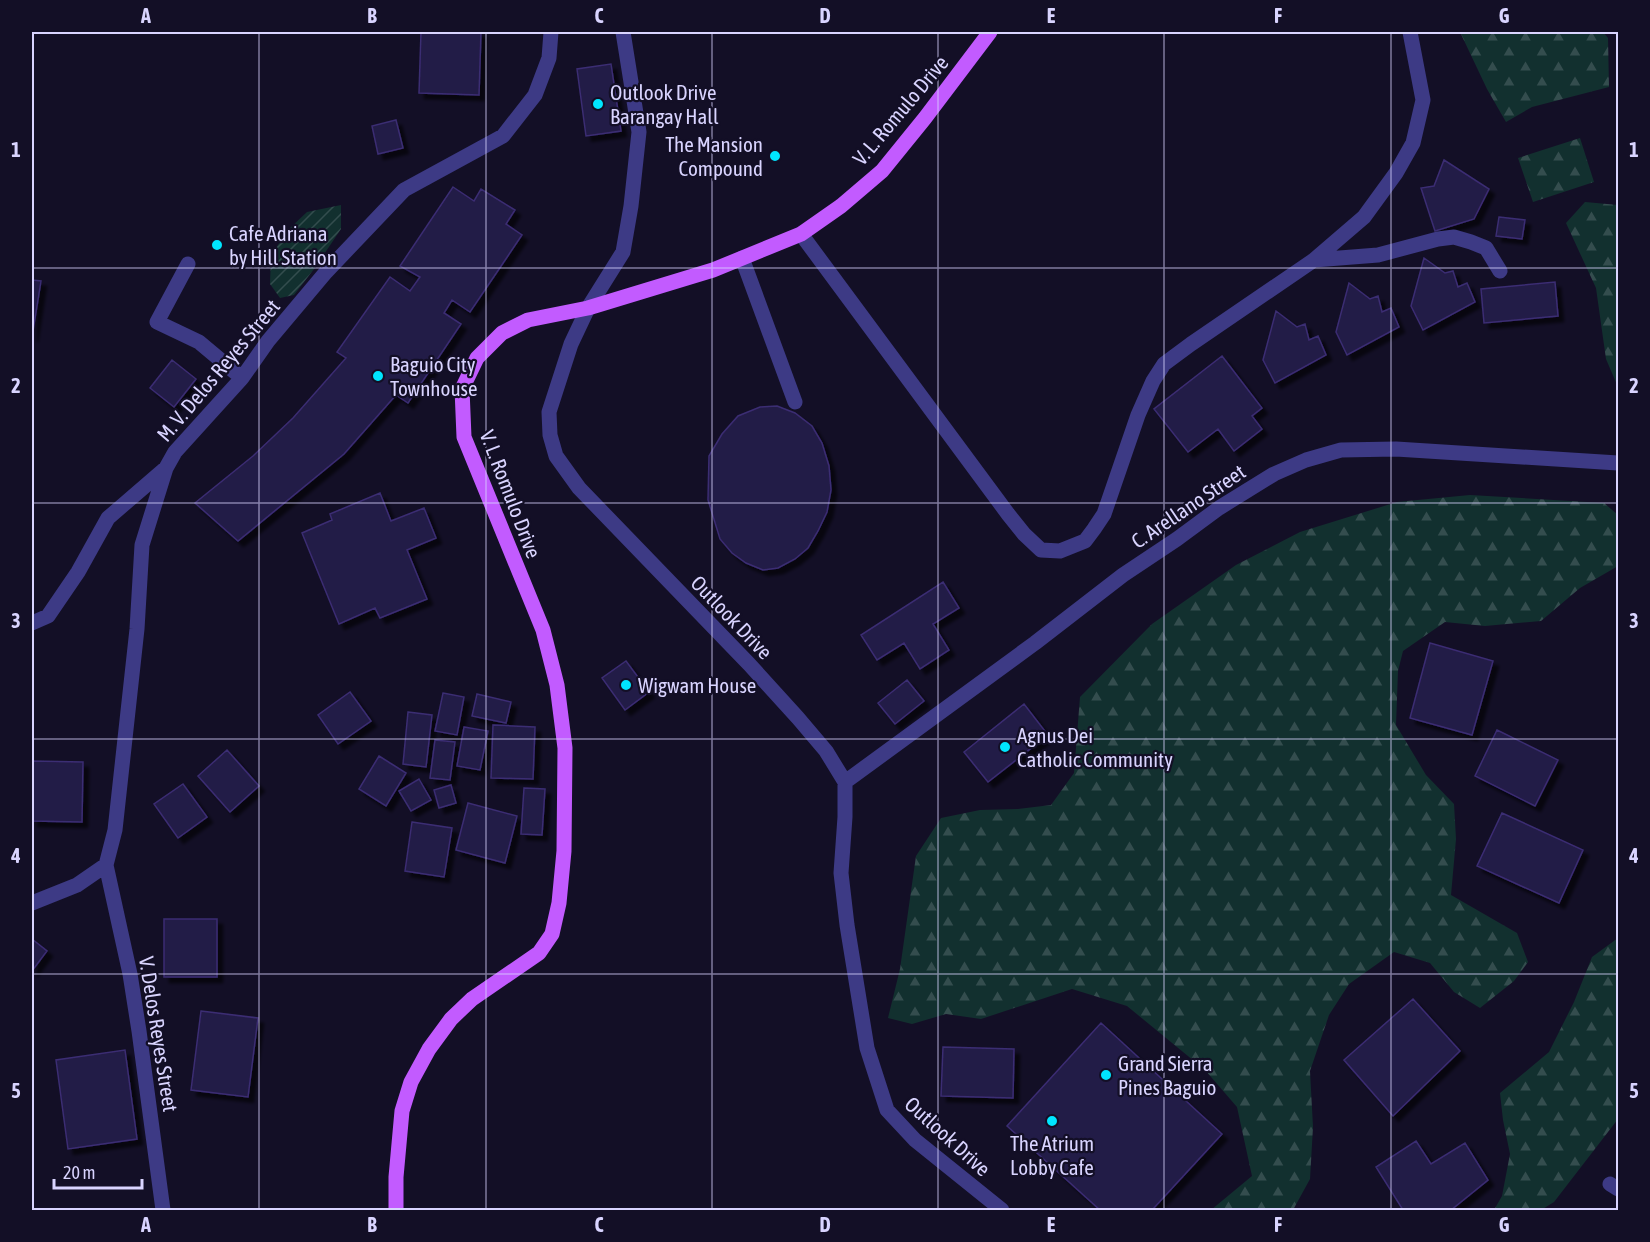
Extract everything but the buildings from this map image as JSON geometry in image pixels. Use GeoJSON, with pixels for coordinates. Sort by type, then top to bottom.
{"type":"FeatureCollection","features":[{"type":"Feature","properties":{"kind":"main road","name":"V. L. Romulo Drive"},"geometry":{"type":"LineString","coordinates":[[396,1210],[396,1177],[402,1111],[411,1082],[429,1049],[451,1019],[472,999],[539,953],[552,934],[559,903],[564,851],[565,748],[557,685],[543,630],[464,437],[462,389],[477,357],[502,333],[528,320],[588,308],[712,270],[801,234],[841,206],[882,171],[990,32]]}},
{"type":"Feature","properties":{"kind":"street","name":"M. V. Delos Reyes Street"},"geometry":{"type":"LineString","coordinates":[[106,865],[115,831],[137,630],[142,545],[166,468],[175,453],[242,378],[268,341],[326,272],[404,190],[503,136],[535,95],[549,58],[551,32]]}},
{"type":"Feature","properties":{"kind":"street","name":"Outlook Drive"},"geometry":{"type":"LineString","coordinates":[[623,32],[639,132],[631,206],[623,252],[588,308],[571,344],[549,412],[550,435],[555,456],[579,488],[798,718],[826,752],[844,782],[845,818],[841,873],[847,925],[867,1048],[887,1110],[915,1140],[1002,1210]]}},
{"type":"Feature","properties":{"kind":"street"},"geometry":{"type":"LineString","coordinates":[[801,234],[1024,534],[1041,550],[1060,551],[1084,541],[1104,514],[1138,415],[1153,381],[1164,364],[1314,260],[1364,217],[1396,173],[1413,143],[1423,100],[1410,32]]}},
{"type":"Feature","properties":{"kind":"street"},"geometry":{"type":"LineString","coordinates":[[1314,260],[1378,255],[1454,237],[1486,248],[1500,271]]}},
{"type":"Feature","properties":{"kind":"street"},"geometry":{"type":"LineString","coordinates":[[742,258],[795,402]]}},
{"type":"Feature","properties":{"kind":"street"},"geometry":{"type":"LineString","coordinates":[[188,264],[157,322],[199,342],[242,378]]}},
{"type":"Feature","properties":{"kind":"street","name":"C. Arellano Street"},"geometry":{"type":"LineString","coordinates":[[844,782],[1035,643],[1123,575],[1219,508],[1274,474],[1306,460],[1341,450],[1396,449],[1618,463]]}},
{"type":"Feature","properties":{"kind":"street"},"geometry":{"type":"LineString","coordinates":[[32,623],[48,616],[78,572],[108,518],[166,468]]}},
{"type":"Feature","properties":{"kind":"street"},"geometry":{"type":"LineString","coordinates":[[32,903],[77,885],[106,865]]}},
{"type":"Feature","properties":{"kind":"street","name":"V. Delos Reyes Street"},"geometry":{"type":"LineString","coordinates":[[106,865],[130,974],[164,1210]]}},
{"type":"Feature","properties":{"kind":"green space"},"geometry":{"type":"Polygon","coordinates":[[[1460,32],[1603,32],[1608,38],[1609,87],[1532,107],[1506,122],[1487,89],[1460,32]]]}},
{"type":"Feature","properties":{"kind":"green space"},"geometry":{"type":"Polygon","coordinates":[[[1580,138],[1594,182],[1533,202],[1518,158],[1580,138]]]}},
{"type":"Feature","properties":{"kind":"green space"},"geometry":{"type":"Polygon","coordinates":[[[1585,202],[1618,205],[1618,387],[1606,359],[1596,288],[1566,223],[1585,202]]]}},
{"type":"Feature","properties":{"kind":"green space"},"geometry":{"type":"Polygon","coordinates":[[[341,205],[341,229],[294,295],[280,298],[270,284],[271,255],[289,229],[307,212],[341,205]]]}},
{"type":"Feature","properties":{"kind":"green space"},"geometry":{"type":"Polygon","coordinates":[[[1470,495],[1604,503],[1618,515],[1618,566],[1580,588],[1541,621],[1485,626],[1445,622],[1403,651],[1398,671],[1396,725],[1426,775],[1454,804],[1456,839],[1451,895],[1517,933],[1528,962],[1514,981],[1480,1008],[1454,992],[1430,963],[1394,952],[1349,984],[1329,1015],[1310,1071],[1313,1127],[1310,1179],[1293,1210],[1211,1210],[1252,1176],[1237,1107],[1205,1070],[1127,1006],[1072,989],[981,1019],[946,1014],[912,1024],[888,1018],[900,969],[916,856],[941,818],[980,810],[1051,805],[1074,773],[1080,697],[1152,624],[1236,565],[1300,532],[1397,502],[1470,495]]]}},
{"type":"Feature","properties":{"kind":"green space"},"geometry":{"type":"Polygon","coordinates":[[[1618,938],[1618,1119],[1554,1202],[1541,1210],[1494,1210],[1502,1196],[1510,1154],[1500,1093],[1549,1052],[1574,1002],[1592,957],[1618,938]]]}},
{"type":"Feature","properties":{"kind":"place","name":"Outlook Drive Barangay Hall"},"geometry":{"type":"Point","coordinates":[598,104]}},
{"type":"Feature","properties":{"kind":"place","name":"The Mansion Compound"},"geometry":{"type":"Point","coordinates":[775,156]}},
{"type":"Feature","properties":{"kind":"place","name":"Cafe Adriana by Hill Station"},"geometry":{"type":"Point","coordinates":[217,245]}},
{"type":"Feature","properties":{"kind":"place","name":"Baguio City Townhouse"},"geometry":{"type":"Point","coordinates":[378,376]}},
{"type":"Feature","properties":{"kind":"place","name":"Wigwam House"},"geometry":{"type":"Point","coordinates":[626,685]}},
{"type":"Feature","properties":{"kind":"place","name":"Agnus Dei Catholic Community"},"geometry":{"type":"Point","coordinates":[1005,747]}},
{"type":"Feature","properties":{"kind":"place","name":"Grand Sierra Pines Baguio"},"geometry":{"type":"Point","coordinates":[1106,1075]}},
{"type":"Feature","properties":{"kind":"place","name":"The Atrium Lobby Cafe"},"geometry":{"type":"Point","coordinates":[1052,1121]}}]}
